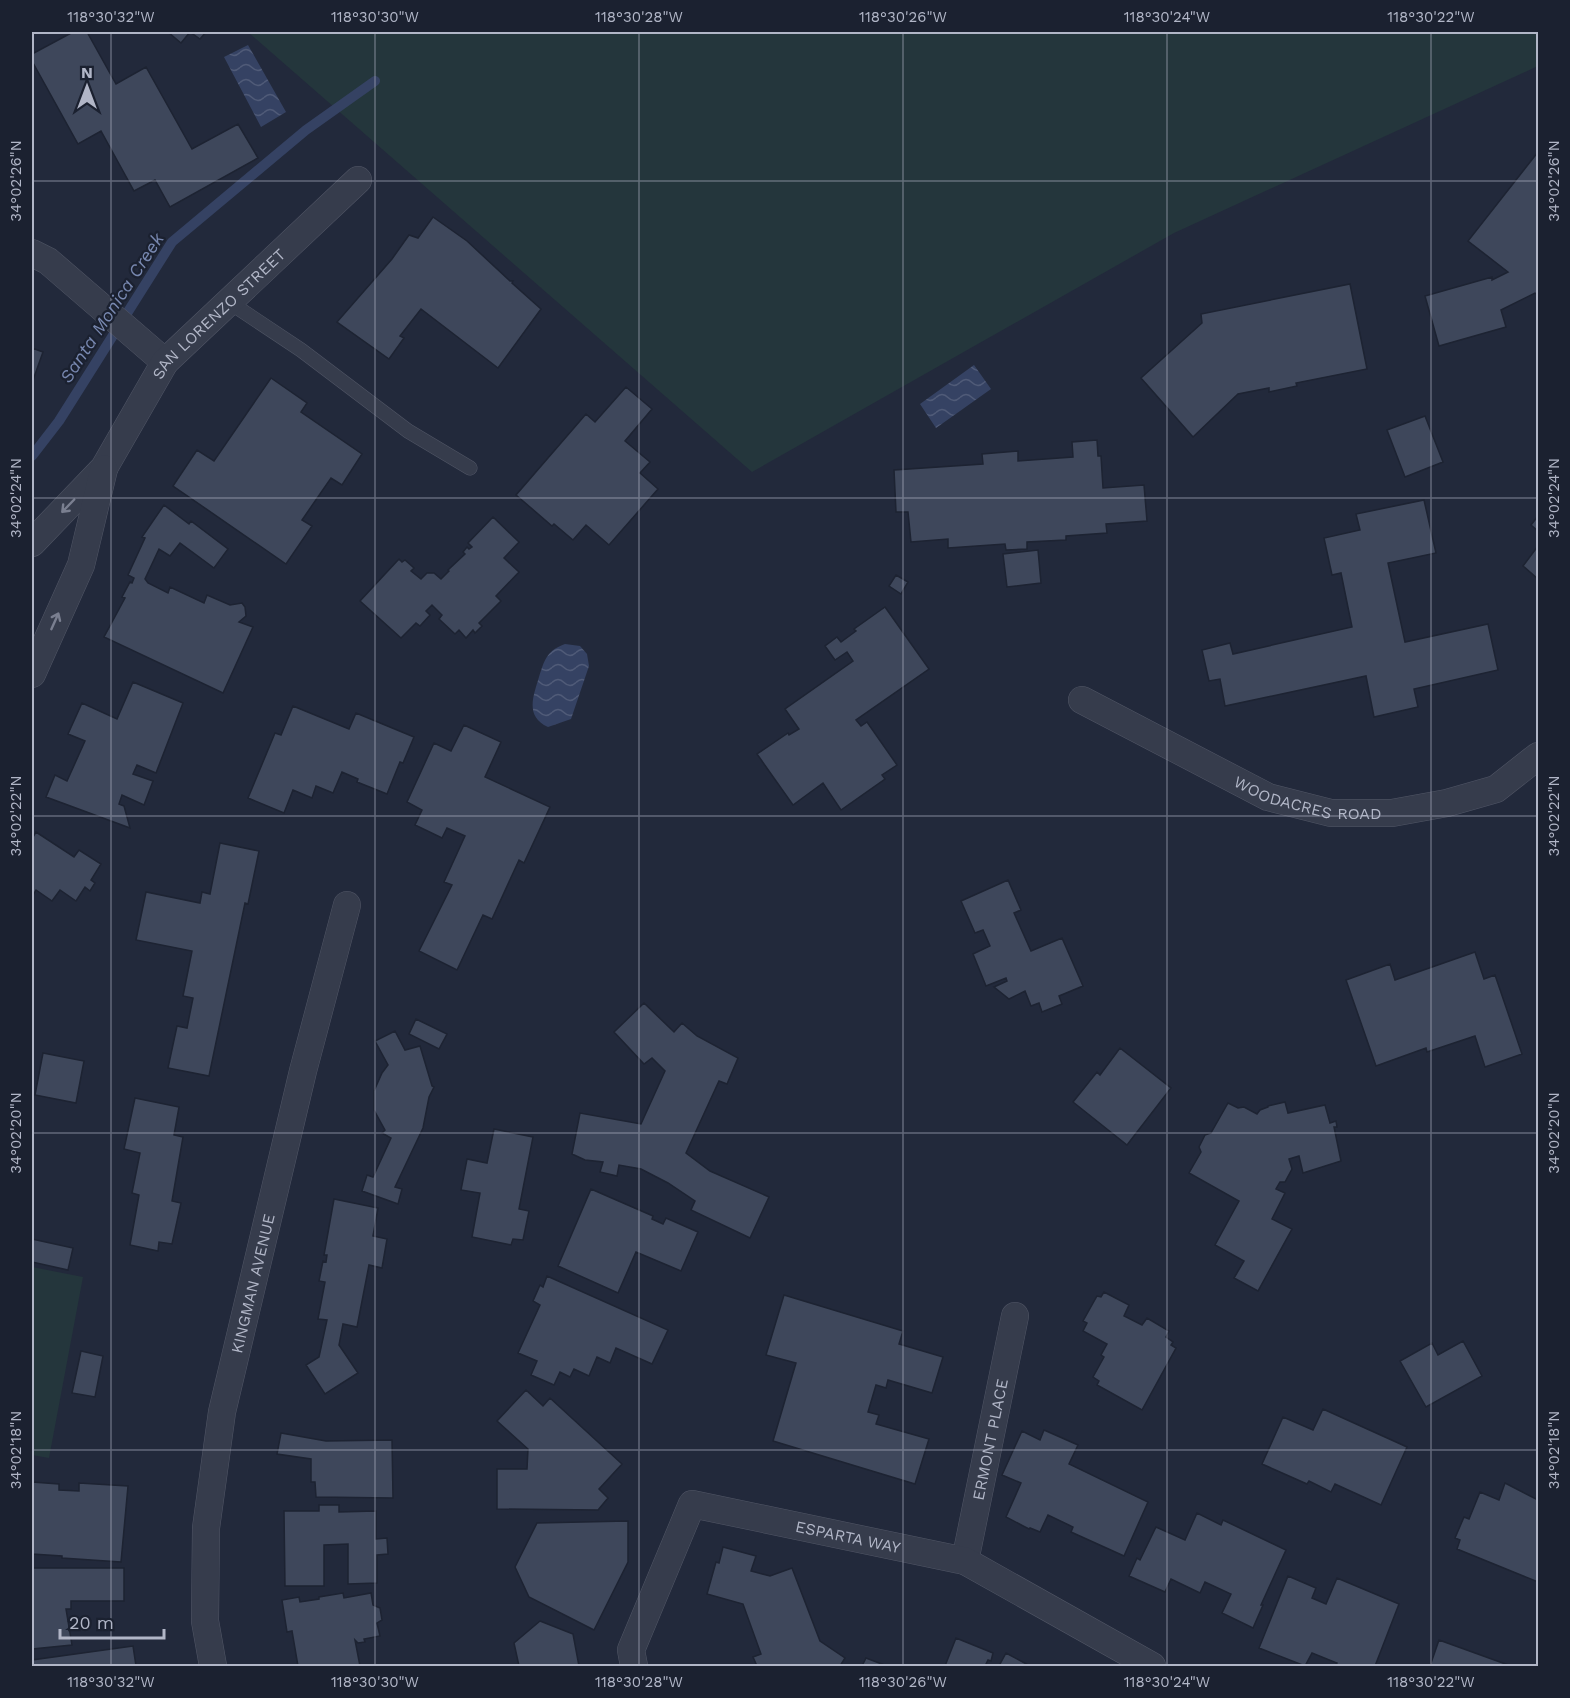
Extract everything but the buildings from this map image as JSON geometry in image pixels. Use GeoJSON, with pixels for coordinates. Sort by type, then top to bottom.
{"type":"FeatureCollection","features":[{"type":"Feature","properties":{"kind":"street","name":"SAN LORENZO STREET"},"geometry":{"type":"LineString","coordinates":[[32,543],[104,468],[165,362],[358,180]]}},
{"type":"Feature","properties":{"kind":"street"},"geometry":{"type":"LineString","coordinates":[[32,253],[48,261],[165,362]]}},
{"type":"Feature","properties":{"kind":"street","name":"SAN LORENZO STREET"},"geometry":{"type":"LineString","coordinates":[[32,674],[81,565],[104,468]]}},
{"type":"Feature","properties":{"kind":"street","name":"WOODACRES ROAD"},"geometry":{"type":"LineString","coordinates":[[1082,700],[1268,797],[1332,813],[1392,813],[1447,803],[1496,789],[1539,756]]}},
{"type":"Feature","properties":{"kind":"street","name":"KINGMAN AVENUE"},"geometry":{"type":"LineString","coordinates":[[213,1666],[205,1621],[206,1528],[222,1412],[303,1071],[347,905]]}},
{"type":"Feature","properties":{"kind":"street","name":"ERMONT PLACE"},"geometry":{"type":"LineString","coordinates":[[965,1561],[1015,1316]]}},
{"type":"Feature","properties":{"kind":"street","name":"ESPARTA WAY"},"geometry":{"type":"LineString","coordinates":[[634,1666],[631,1650],[692,1504],[965,1561],[1152,1666]]}},
{"type":"Feature","properties":{"kind":"lane"},"geometry":{"type":"LineString","coordinates":[[229,302],[301,350],[408,431],[470,468]]}},
{"type":"Feature","properties":{"kind":"shaded area"},"geometry":{"type":"Polygon","coordinates":[[[248,32],[1538,32],[1538,66],[1174,233],[752,472],[248,32]]]}},
{"type":"Feature","properties":{"kind":"shaded area"},"geometry":{"type":"Polygon","coordinates":[[[32,1267],[83,1277],[49,1458],[32,1455],[32,1267]]]}},
{"type":"Feature","properties":{"kind":"water"},"geometry":{"type":"Polygon","coordinates":[[[248,45],[286,112],[261,127],[224,57],[248,45]]]}},
{"type":"Feature","properties":{"kind":"water"},"geometry":{"type":"Polygon","coordinates":[[[974,365],[991,389],[936,428],[920,404],[974,365]]]}},
{"type":"Feature","properties":{"kind":"water"},"geometry":{"type":"Polygon","coordinates":[[[565,644],[580,646],[587,654],[589,666],[571,719],[548,727],[541,723],[533,712],[533,699],[545,660],[553,650],[565,644]]]}},
{"type":"Feature","properties":{"kind":"waterway","name":"Santa Monica Creek"},"geometry":{"type":"LineString","coordinates":[[32,456],[59,421],[172,242],[306,130],[375,81]]}}]}
